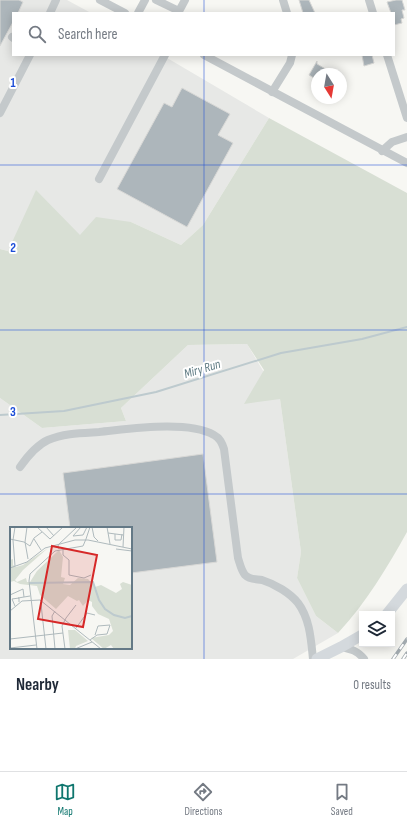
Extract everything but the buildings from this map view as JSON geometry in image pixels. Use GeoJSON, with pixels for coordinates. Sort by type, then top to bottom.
{"type":"FeatureCollection","features":[{"type":"Feature","properties":{"kind":"main road"},"geometry":{"type":"LineString","coordinates":[[389,611],[407,589]]}},
{"type":"Feature","properties":{"kind":"main road"},"geometry":{"type":"LineString","coordinates":[[317,659],[359,637]]}},
{"type":"Feature","properties":{"kind":"street"},"geometry":{"type":"LineString","coordinates":[[50,12],[56,0]]}},
{"type":"Feature","properties":{"kind":"street"},"geometry":{"type":"LineString","coordinates":[[100,0],[123,12]]}},
{"type":"Feature","properties":{"kind":"street"},"geometry":{"type":"LineString","coordinates":[[139,12],[145,0]]}},
{"type":"Feature","properties":{"kind":"street"},"geometry":{"type":"LineString","coordinates":[[156,0],[179,12],[185,0]]}},
{"type":"Feature","properties":{"kind":"street"},"geometry":{"type":"LineString","coordinates":[[283,0],[287,12]]}},
{"type":"Feature","properties":{"kind":"street"},"geometry":{"type":"LineString","coordinates":[[369,0],[373,12]]}},
{"type":"Feature","properties":{"kind":"street"},"geometry":{"type":"LineString","coordinates":[[0,113],[29,56]]}},
{"type":"Feature","properties":{"kind":"street"},"geometry":{"type":"LineString","coordinates":[[99,179],[163,56]]}},
{"type":"Feature","properties":{"kind":"street"},"geometry":{"type":"LineString","coordinates":[[206,56],[407,163]]}},
{"type":"Feature","properties":{"kind":"street"},"geometry":{"type":"LineString","coordinates":[[272,92],[290,63],[292,56]]}},
{"type":"Feature","properties":{"kind":"street"},"geometry":{"type":"LineString","coordinates":[[386,56],[407,118]]}},
{"type":"Feature","properties":{"kind":"street"},"geometry":{"type":"LineString","coordinates":[[382,151],[392,142],[407,137]]}},
{"type":"Feature","properties":{"kind":"street"},"geometry":{"type":"LineString","coordinates":[[20,467],[36,448],[47,441],[69,435],[148,427],[197,429],[207,431],[216,436],[221,440],[224,449],[238,558],[241,568],[245,575],[251,579],[263,580],[277,586],[297,602],[304,613],[308,624],[313,659]]}},
{"type":"Feature","properties":{"kind":"street"},"geometry":{"type":"LineString","coordinates":[[341,647],[352,649],[364,659]]}},
{"type":"Feature","properties":{"kind":"shaded area"},"geometry":{"type":"Polygon","coordinates":[[[0,0],[67,0],[89,12],[12,12],[12,56],[164,56],[269,118],[203,225],[181,245],[131,222],[80,236],[8,251],[0,249],[0,0]]]}},
{"type":"Feature","properties":{"kind":"shaded area"},"geometry":{"type":"Polygon","coordinates":[[[269,118],[407,193],[407,532],[376,585],[358,610],[338,633],[316,616],[297,578],[301,552],[280,399],[244,404],[264,370],[247,344],[188,345],[121,408],[126,421],[42,428],[0,398],[0,249],[8,251],[36,190],[80,235],[96,217],[131,222],[181,245],[203,225],[269,118]]]}},
{"type":"Feature","properties":{"kind":"shaded area"},"geometry":{"type":"Polygon","coordinates":[[[247,344],[280,399],[301,552],[297,578],[316,616],[338,633],[293,659],[0,659],[0,398],[42,428],[126,421],[121,408],[188,345],[247,344]]]}},
{"type":"Feature","properties":{"kind":"waterway","name":"Miry Run"},"geometry":{"type":"LineString","coordinates":[[0,415],[64,411],[156,392],[281,353],[362,339],[407,327]]}},
{"type":"Feature","properties":{"kind":"railway"},"geometry":{"type":"LineString","coordinates":[[393,659],[407,639]]}},
{"type":"Feature","properties":{"kind":"railway"},"geometry":{"type":"LineString","coordinates":[[403,659],[407,653]]}}]}
